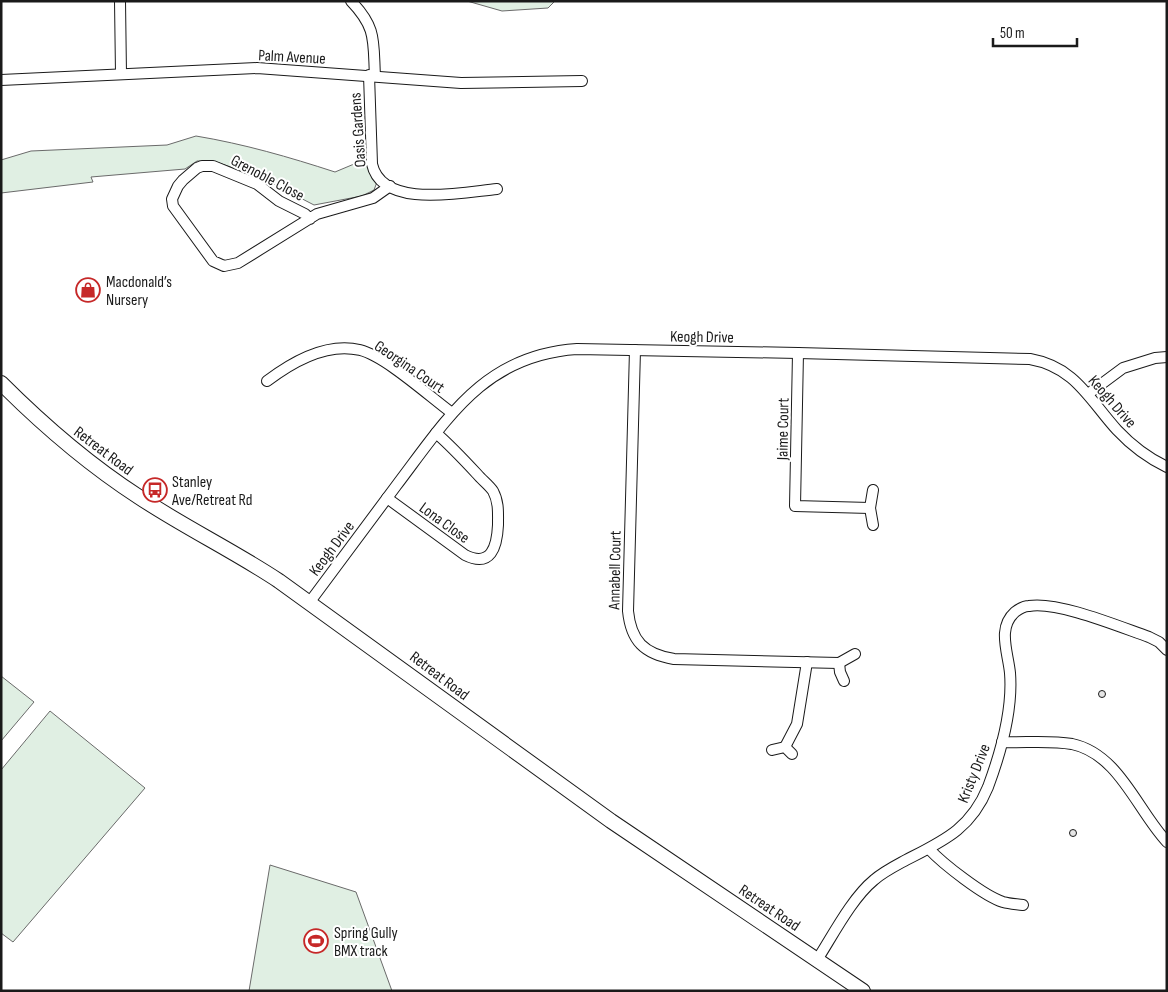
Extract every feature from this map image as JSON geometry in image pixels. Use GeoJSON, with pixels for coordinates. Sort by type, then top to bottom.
{"type":"FeatureCollection","features":[{"type":"Feature","properties":{"kind":"street"},"geometry":{"type":"LineString","coordinates":[[120,1],[121,74]]}},
{"type":"Feature","properties":{"kind":"street","name":"Oasis Gardens"},"geometry":{"type":"LineString","coordinates":[[351,1],[364,16],[372,30],[372,164],[377,176],[390,186],[403,192],[421,195],[497,189]]}},
{"type":"Feature","properties":{"kind":"street","name":"Palm Avenue"},"geometry":{"type":"LineString","coordinates":[[1,80],[257,68],[461,83],[582,81]]}},
{"type":"Feature","properties":{"kind":"street","name":"Grenoble Close"},"geometry":{"type":"LineString","coordinates":[[310,219],[305,214],[279,201],[257,184],[209,165],[197,168],[183,180],[172,199],[176,212],[213,261],[218,265],[224,266],[238,263],[325,211],[373,198],[390,186]]}},
{"type":"Feature","properties":{"kind":"street","name":"Georgina Court"},"geometry":{"type":"LineString","coordinates":[[267,381],[295,362],[312,355],[332,350],[360,350],[379,358],[452,413]]}},
{"type":"Feature","properties":{"kind":"street","name":"Keogh Drive"},"geometry":{"type":"LineString","coordinates":[[309,602],[452,413],[476,389],[497,374],[516,364],[556,350],[798,353],[1030,360],[1055,366],[1078,382],[1131,444],[1167,467]]}},
{"type":"Feature","properties":{"kind":"street","name":"Annabell Court"},"geometry":{"type":"LineString","coordinates":[[635,350],[628,611],[633,635],[646,649],[674,659],[839,663]]}},
{"type":"Feature","properties":{"kind":"street","name":"Jaime Court"},"geometry":{"type":"LineString","coordinates":[[798,353],[795,506],[870,508]]}},
{"type":"Feature","properties":{"kind":"street"},"geometry":{"type":"LineString","coordinates":[[1088,394],[1123,368],[1155,358],[1167,357]]}},
{"type":"Feature","properties":{"kind":"street","name":"Retreat Road"},"geometry":{"type":"LineString","coordinates":[[3,389],[53,434],[119,484],[157,509],[256,566],[309,602],[604,816],[862,991]]}},
{"type":"Feature","properties":{"kind":"street","name":"Lona Close"},"geometry":{"type":"LineString","coordinates":[[387,498],[465,555],[480,560],[486,558],[491,553],[497,539],[498,508],[496,498],[491,489],[455,450],[436,433]]}},
{"type":"Feature","properties":{"kind":"street"},"geometry":{"type":"LineString","coordinates":[[873,490],[870,508],[873,525]]}},
{"type":"Feature","properties":{"kind":"street","name":"Kristy Drive"},"geometry":{"type":"LineString","coordinates":[[816,960],[857,899],[873,880],[956,832],[974,814],[988,785],[1002,742],[1007,718],[1010,681],[1004,637],[1005,628],[1010,617],[1015,612],[1027,606],[1048,606],[1068,610],[1149,637],[1159,642],[1167,650]]}},
{"type":"Feature","properties":{"kind":"street"},"geometry":{"type":"LineString","coordinates":[[844,681],[839,663],[855,654]]}},
{"type":"Feature","properties":{"kind":"street"},"geometry":{"type":"LineString","coordinates":[[772,750],[789,751],[797,724],[807,662]]}},
{"type":"Feature","properties":{"kind":"street"},"geometry":{"type":"LineString","coordinates":[[1002,742],[1073,745],[1097,756],[1118,775],[1156,830],[1167,842]]}},
{"type":"Feature","properties":{"kind":"street"},"geometry":{"type":"LineString","coordinates":[[929,848],[951,869],[994,898],[1012,904],[1023,905]]}},
{"type":"Feature","properties":{"kind":"green space"},"geometry":{"type":"Polygon","coordinates":[[[467,1],[555,1],[548,8],[502,11],[467,1]]]}},
{"type":"Feature","properties":{"kind":"green space"},"geometry":{"type":"Polygon","coordinates":[[[196,136],[266,151],[335,172],[366,159],[370,172],[377,182],[374,190],[362,196],[314,205],[260,177],[213,161],[197,161],[185,169],[91,177],[93,182],[1,193],[1,160],[31,151],[167,145],[196,136]]]}},
{"type":"Feature","properties":{"kind":"green space"},"geometry":{"type":"Polygon","coordinates":[[[1,676],[34,702],[1,741],[1,676]]]}},
{"type":"Feature","properties":{"kind":"green space"},"geometry":{"type":"Polygon","coordinates":[[[50,711],[145,788],[13,942],[1,933],[1,770],[50,711]]]}},
{"type":"Feature","properties":{"kind":"green space","name":"Spring Gully BMX track"},"geometry":{"type":"Polygon","coordinates":[[[270,865],[356,892],[392,991],[249,991],[270,865]]]}},
{"type":"Feature","properties":{"kind":"building"},"geometry":{"type":"Polygon","coordinates":[[[1102,690],[1106,694],[1102,698],[1098,694],[1102,690]]]}},
{"type":"Feature","properties":{"kind":"building"},"geometry":{"type":"Polygon","coordinates":[[[1073,829],[1077,833],[1073,837],[1069,833],[1073,829]]]}},
{"type":"Feature","properties":{"kind":"place","name":"Macdonald’s Nursery"},"geometry":{"type":"Point","coordinates":[88,290]}},
{"type":"Feature","properties":{"kind":"place","name":"Stanley Ave/Retreat Rd"},"geometry":{"type":"Point","coordinates":[155,490]}},
{"type":"Feature","properties":{"kind":"place","name":"Spring Gully BMX track"},"geometry":{"type":"Point","coordinates":[316,941]}}]}
